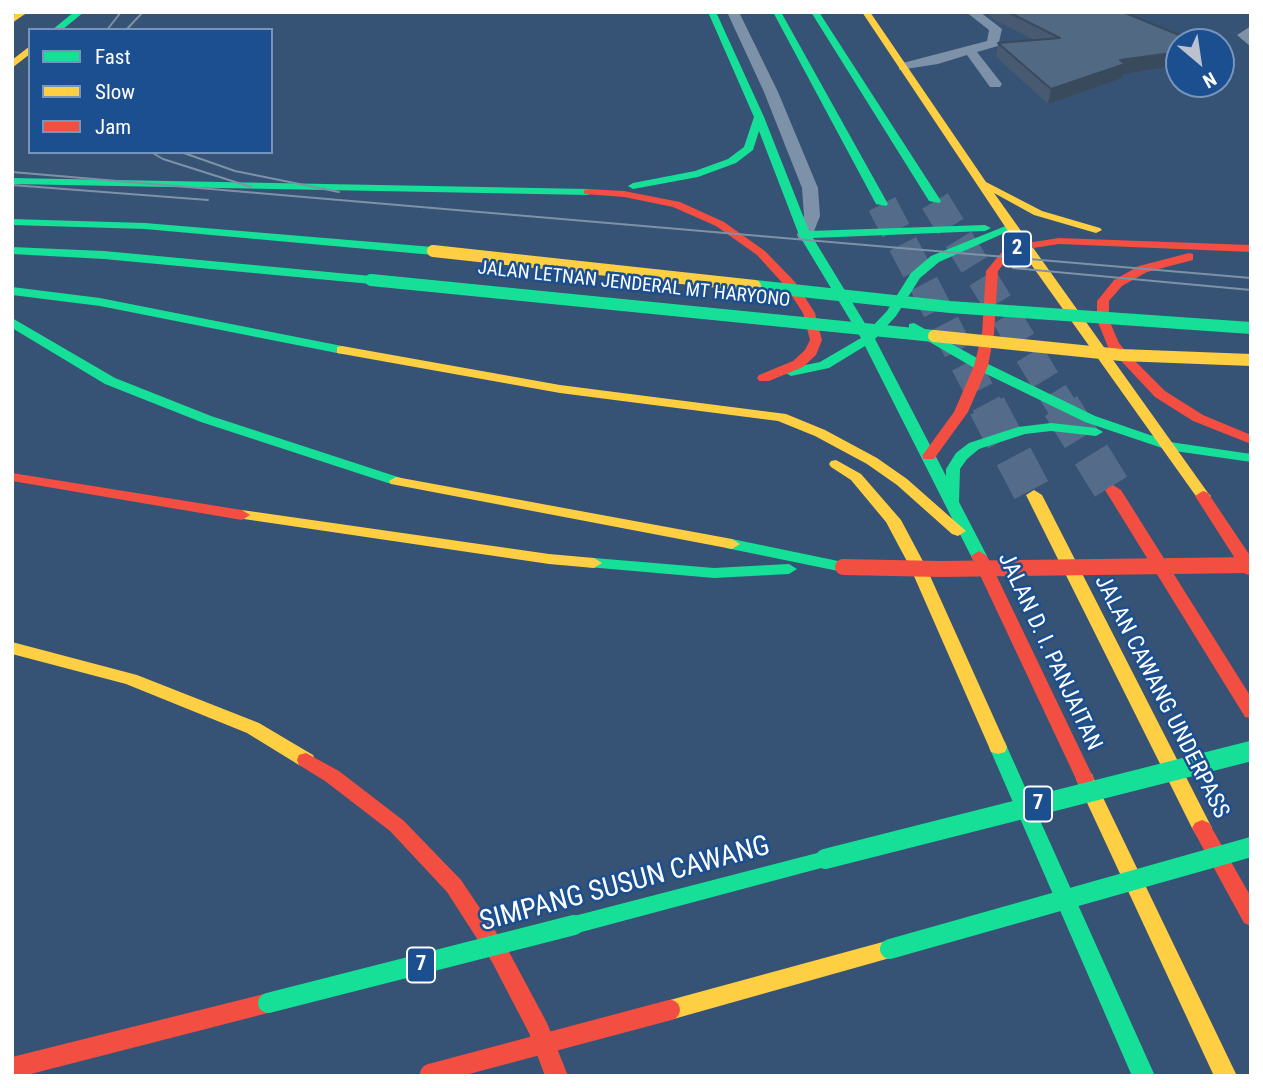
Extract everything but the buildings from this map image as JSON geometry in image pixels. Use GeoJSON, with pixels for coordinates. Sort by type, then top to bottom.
{"type":"FeatureCollection","features":[{"type":"Feature","properties":{"kind":"main road"},"geometry":{"type":"LineString","coordinates":[[12,19],[24,12]]}},
{"type":"Feature","properties":{"kind":"main road"},"geometry":{"type":"LineString","coordinates":[[59,28],[80,12]]}},
{"type":"Feature","properties":{"kind":"main road","name":"JALAN D. I. PANJAITAN"},"geometry":{"type":"LineString","coordinates":[[712,12],[759,117],[805,235],[868,339],[974,545],[1226,1076]]}},
{"type":"Feature","properties":{"kind":"main road"},"geometry":{"type":"LineString","coordinates":[[777,12],[882,204]]}},
{"type":"Feature","properties":{"kind":"main road"},"geometry":{"type":"LineString","coordinates":[[815,12],[935,201]]}},
{"type":"Feature","properties":{"kind":"main road"},"geometry":{"type":"LineString","coordinates":[[866,12],[1024,246],[1193,481],[1251,568]]}},
{"type":"Feature","properties":{"kind":"main road"},"geometry":{"type":"LineString","coordinates":[[12,65],[28,51]]}},
{"type":"Feature","properties":{"kind":"main road"},"geometry":{"type":"LineString","coordinates":[[554,190],[640,185],[718,167],[732,161],[749,148],[759,117]]}},
{"type":"Feature","properties":{"kind":"main road"},"geometry":{"type":"LineString","coordinates":[[12,181],[554,190],[624,194],[676,204],[720,224],[761,253],[791,285],[803,303],[815,328],[816,340],[811,352],[799,364],[764,378]]}},
{"type":"Feature","properties":{"kind":"main road"},"geometry":{"type":"LineString","coordinates":[[983,182],[1038,213],[1091,229],[1251,250]]}},
{"type":"Feature","properties":{"kind":"main road","name":"JALAN LETNAN JENDERAL MT HARYONO"},"geometry":{"type":"LineString","coordinates":[[12,222],[145,226],[433,251],[950,307],[1251,328]]}},
{"type":"Feature","properties":{"kind":"main road"},"geometry":{"type":"LineString","coordinates":[[805,235],[1012,227]]}},
{"type":"Feature","properties":{"kind":"main road"},"geometry":{"type":"LineString","coordinates":[[744,383],[824,365],[868,339],[892,313],[909,283],[924,267],[949,251],[1012,227]]}},
{"type":"Feature","properties":{"kind":"main road","name":"2"},"geometry":{"type":"LineString","coordinates":[[929,456],[961,412],[981,366],[988,334],[992,271],[1005,255],[1024,246],[1077,240],[1251,250]]}},
{"type":"Feature","properties":{"kind":"main road","name":"JALAN LETNAN JENDERAL MT HARYONO"},"geometry":{"type":"LineString","coordinates":[[12,250],[104,255],[371,280],[1121,355],[1251,360]]}},
{"type":"Feature","properties":{"kind":"main road"},"geometry":{"type":"LineString","coordinates":[[1251,250],[1173,260],[1143,269],[1108,292],[1101,309],[1114,344],[1133,369],[1153,388],[1198,418],[1251,440]]}},
{"type":"Feature","properties":{"kind":"main road"},"geometry":{"type":"LineString","coordinates":[[817,256],[892,313],[981,366],[1090,419],[1168,446],[1251,458]]}},
{"type":"Feature","properties":{"kind":"main road"},"geometry":{"type":"LineString","coordinates":[[12,291],[100,302],[471,375],[560,389],[763,413],[797,422],[872,461],[902,482],[974,545]]}},
{"type":"Feature","properties":{"kind":"main road"},"geometry":{"type":"LineString","coordinates":[[12,322],[110,381],[206,419],[408,485],[709,539],[844,567]]}},
{"type":"Feature","properties":{"kind":"main road"},"geometry":{"type":"LineString","coordinates":[[560,389],[647,392],[701,389]]}},
{"type":"Feature","properties":{"kind":"main road"},"geometry":{"type":"LineString","coordinates":[[661,400],[767,431]]}},
{"type":"Feature","properties":{"kind":"main road"},"geometry":{"type":"LineString","coordinates":[[954,506],[953,469],[961,456],[974,446],[996,436],[1023,430],[1081,429],[1115,436],[1169,461],[1193,481]]}},
{"type":"Feature","properties":{"kind":"main road"},"geometry":{"type":"LineString","coordinates":[[819,455],[856,477],[876,496],[893,520],[918,567],[1144,1076]]}},
{"type":"Feature","properties":{"kind":"main road"},"geometry":{"type":"LineString","coordinates":[[12,477],[216,511],[550,559],[714,573],[844,567],[1251,568]]}},
{"type":"Feature","properties":{"kind":"main road"},"geometry":{"type":"LineString","coordinates":[[1113,490],[1251,712]]}},
{"type":"Feature","properties":{"kind":"main road","name":"JALAN CAWANG UNDERPASS"},"geometry":{"type":"LineString","coordinates":[[1034,495],[1217,857],[1251,917]]}},
{"type":"Feature","properties":{"kind":"main road"},"geometry":{"type":"LineString","coordinates":[[12,648],[131,679],[253,728],[332,776],[397,826],[454,886],[500,956],[539,1030],[556,1076]]}},
{"type":"Feature","properties":{"kind":"main road","name":"SIMPANG SUSUN CAWANG"},"geometry":{"type":"LineString","coordinates":[[12,1068],[1251,751]]}},
{"type":"Feature","properties":{"kind":"main road"},"geometry":{"type":"LineString","coordinates":[[427,1075],[670,1010],[1251,847]]}},
{"type":"Feature","properties":{"kind":"lane"},"geometry":{"type":"LineString","coordinates":[[733,12],[771,92],[810,188],[812,216],[805,235]]}},
{"type":"Feature","properties":{"kind":"lane"},"geometry":{"type":"LineString","coordinates":[[904,67],[993,43],[996,29],[972,12]]}},
{"type":"Feature","properties":{"kind":"lane"},"geometry":{"type":"LineString","coordinates":[[1251,30],[1243,35],[1251,43]]}},
{"type":"Feature","properties":{"kind":"lane"},"geometry":{"type":"LineString","coordinates":[[970,51],[995,84]]}},
{"type":"Feature","properties":{"kind":"tunnel"},"geometry":{"type":"LineString","coordinates":[[935,201],[1062,407]]}},
{"type":"Feature","properties":{"kind":"tunnel"},"geometry":{"type":"LineString","coordinates":[[882,204],[988,407]]}},
{"type":"Feature","properties":{"kind":"tunnel"},"geometry":{"type":"LineString","coordinates":[[987,406],[1034,495]]}},
{"type":"Feature","properties":{"kind":"tunnel"},"geometry":{"type":"LineString","coordinates":[[1061,406],[1113,490]]}},
{"type":"Feature","properties":{"kind":"tram line"},"geometry":{"type":"LineString","coordinates":[[109,28],[121,12]]}},
{"type":"Feature","properties":{"kind":"tram line"},"geometry":{"type":"LineString","coordinates":[[128,28],[143,12]]}},
{"type":"Feature","properties":{"kind":"tram line"},"geometry":{"type":"LineString","coordinates":[[154,154],[251,187]]}},
{"type":"Feature","properties":{"kind":"tram line"},"geometry":{"type":"LineString","coordinates":[[187,154],[235,171],[339,192]]}},
{"type":"Feature","properties":{"kind":"tram line"},"geometry":{"type":"LineString","coordinates":[[12,172],[1251,278]]}},
{"type":"Feature","properties":{"kind":"tram line"},"geometry":{"type":"LineString","coordinates":[[12,185],[208,200]]}},
{"type":"Feature","properties":{"kind":"tram line"},"geometry":{"type":"LineString","coordinates":[[1013,268],[1251,290]]}},
{"type":"Feature","properties":{"kind":"traffic: fast"},"geometry":{"type":"LineString","coordinates":[[59,28],[80,12]]}},
{"type":"Feature","properties":{"kind":"traffic: fast"},"geometry":{"type":"LineString","coordinates":[[712,12],[759,117],[805,235],[868,339],[979,556]]}},
{"type":"Feature","properties":{"kind":"traffic: fast"},"geometry":{"type":"LineString","coordinates":[[777,12],[882,204]]}},
{"type":"Feature","properties":{"kind":"traffic: fast"},"geometry":{"type":"LineString","coordinates":[[815,12],[935,201]]}},
{"type":"Feature","properties":{"kind":"traffic: fast"},"geometry":{"type":"LineString","coordinates":[[633,186],[698,174],[732,161],[749,148],[759,117]]}},
{"type":"Feature","properties":{"kind":"traffic: fast"},"geometry":{"type":"LineString","coordinates":[[12,181],[588,192]]}},
{"type":"Feature","properties":{"kind":"traffic: fast"},"geometry":{"type":"LineString","coordinates":[[12,222],[145,226],[433,251]]}},
{"type":"Feature","properties":{"kind":"traffic: fast"},"geometry":{"type":"LineString","coordinates":[[791,372],[824,365],[868,339],[892,313],[915,276],[935,259],[1012,227]]}},
{"type":"Feature","properties":{"kind":"traffic: fast"},"geometry":{"type":"LineString","coordinates":[[805,235],[985,228]]}},
{"type":"Feature","properties":{"kind":"traffic: fast"},"geometry":{"type":"LineString","coordinates":[[12,250],[104,255],[371,280]]}},
{"type":"Feature","properties":{"kind":"traffic: fast"},"geometry":{"type":"LineString","coordinates":[[371,280],[934,336]]}},
{"type":"Feature","properties":{"kind":"traffic: fast"},"geometry":{"type":"LineString","coordinates":[[755,286],[950,307],[1251,328]]}},
{"type":"Feature","properties":{"kind":"traffic: fast"},"geometry":{"type":"LineString","coordinates":[[12,291],[100,302],[342,350]]}},
{"type":"Feature","properties":{"kind":"traffic: fast"},"geometry":{"type":"LineString","coordinates":[[12,322],[110,381],[206,419],[396,481]]}},
{"type":"Feature","properties":{"kind":"traffic: fast"},"geometry":{"type":"LineString","coordinates":[[914,327],[981,366],[1090,419],[1168,446],[1251,458]]}},
{"type":"Feature","properties":{"kind":"traffic: fast"},"geometry":{"type":"LineString","coordinates":[[953,500],[953,469],[961,456],[974,446],[1023,430],[1051,427],[1096,432]]}},
{"type":"Feature","properties":{"kind":"traffic: fast"},"geometry":{"type":"LineString","coordinates":[[732,544],[843,567]]}},
{"type":"Feature","properties":{"kind":"traffic: fast"},"geometry":{"type":"LineString","coordinates":[[594,563],[714,573],[789,569]]}},
{"type":"Feature","properties":{"kind":"traffic: fast"},"geometry":{"type":"LineString","coordinates":[[998,747],[1144,1076]]}},
{"type":"Feature","properties":{"kind":"traffic: fast"},"geometry":{"type":"LineString","coordinates":[[825,859],[1251,751]]}},
{"type":"Feature","properties":{"kind":"traffic: fast"},"geometry":{"type":"LineString","coordinates":[[890,949],[1251,847]]}},
{"type":"Feature","properties":{"kind":"traffic: fast"},"geometry":{"type":"LineString","coordinates":[[574,925],[825,859]]}},
{"type":"Feature","properties":{"kind":"traffic: fast"},"geometry":{"type":"LineString","coordinates":[[268,1003],[574,925]]}},
{"type":"Feature","properties":{"kind":"traffic: slow"},"geometry":{"type":"LineString","coordinates":[[12,20],[24,12]]}},
{"type":"Feature","properties":{"kind":"traffic: slow"},"geometry":{"type":"LineString","coordinates":[[866,12],[1024,246],[1203,496]]}},
{"type":"Feature","properties":{"kind":"traffic: slow"},"geometry":{"type":"LineString","coordinates":[[12,65],[28,51]]}},
{"type":"Feature","properties":{"kind":"traffic: slow"},"geometry":{"type":"LineString","coordinates":[[987,185],[1038,213],[1096,230]]}},
{"type":"Feature","properties":{"kind":"traffic: slow"},"geometry":{"type":"LineString","coordinates":[[433,251],[755,286]]}},
{"type":"Feature","properties":{"kind":"traffic: slow"},"geometry":{"type":"LineString","coordinates":[[934,336],[1121,355],[1251,360]]}},
{"type":"Feature","properties":{"kind":"traffic: slow"},"geometry":{"type":"LineString","coordinates":[[342,350],[560,389],[781,417],[820,433],[872,461],[902,482],[958,531]]}},
{"type":"Feature","properties":{"kind":"traffic: slow"},"geometry":{"type":"LineString","coordinates":[[836,464],[856,477],[893,520],[918,567],[998,747]]}},
{"type":"Feature","properties":{"kind":"traffic: slow"},"geometry":{"type":"LineString","coordinates":[[396,481],[732,544]]}},
{"type":"Feature","properties":{"kind":"traffic: slow"},"geometry":{"type":"LineString","coordinates":[[1034,495],[1202,828]]}},
{"type":"Feature","properties":{"kind":"traffic: slow"},"geometry":{"type":"LineString","coordinates":[[242,515],[549,559],[594,563]]}},
{"type":"Feature","properties":{"kind":"traffic: slow"},"geometry":{"type":"LineString","coordinates":[[12,648],[131,679],[253,728],[306,760]]}},
{"type":"Feature","properties":{"kind":"traffic: slow"},"geometry":{"type":"LineString","coordinates":[[1085,779],[1226,1076]]}},
{"type":"Feature","properties":{"kind":"traffic: slow"},"geometry":{"type":"LineString","coordinates":[[670,1010],[890,949]]}},
{"type":"Feature","properties":{"kind":"traffic: jam"},"geometry":{"type":"LineString","coordinates":[[588,192],[624,194],[676,204],[720,224],[761,253],[791,285],[809,313],[816,340],[811,352],[798,364],[764,378]]}},
{"type":"Feature","properties":{"kind":"traffic: jam"},"geometry":{"type":"LineString","coordinates":[[929,456],[961,412],[981,366],[988,334],[992,271],[1005,255],[1024,246],[1059,241],[1251,249]]}},
{"type":"Feature","properties":{"kind":"traffic: jam"},"geometry":{"type":"LineString","coordinates":[[1189,257],[1143,269],[1118,283],[1103,301],[1103,320],[1113,344],[1123,357],[1160,394],[1198,418],[1251,440]]}},
{"type":"Feature","properties":{"kind":"traffic: jam"},"geometry":{"type":"LineString","coordinates":[[12,477],[242,515]]}},
{"type":"Feature","properties":{"kind":"traffic: jam"},"geometry":{"type":"LineString","coordinates":[[1113,490],[1251,712]]}},
{"type":"Feature","properties":{"kind":"traffic: jam"},"geometry":{"type":"LineString","coordinates":[[1203,496],[1251,570]]}},
{"type":"Feature","properties":{"kind":"traffic: jam"},"geometry":{"type":"LineString","coordinates":[[979,556],[1085,779]]}},
{"type":"Feature","properties":{"kind":"traffic: jam"},"geometry":{"type":"LineString","coordinates":[[843,567],[941,569],[1251,565]]}},
{"type":"Feature","properties":{"kind":"traffic: jam"},"geometry":{"type":"LineString","coordinates":[[306,760],[332,776],[397,826],[454,886],[500,956],[539,1030],[557,1076]]}},
{"type":"Feature","properties":{"kind":"traffic: jam"},"geometry":{"type":"LineString","coordinates":[[1202,828],[1251,917]]}},
{"type":"Feature","properties":{"kind":"traffic: jam"},"geometry":{"type":"LineString","coordinates":[[12,1068],[268,1003]]}},
{"type":"Feature","properties":{"kind":"traffic: jam"},"geometry":{"type":"LineString","coordinates":[[430,1074],[670,1010]]}}]}
